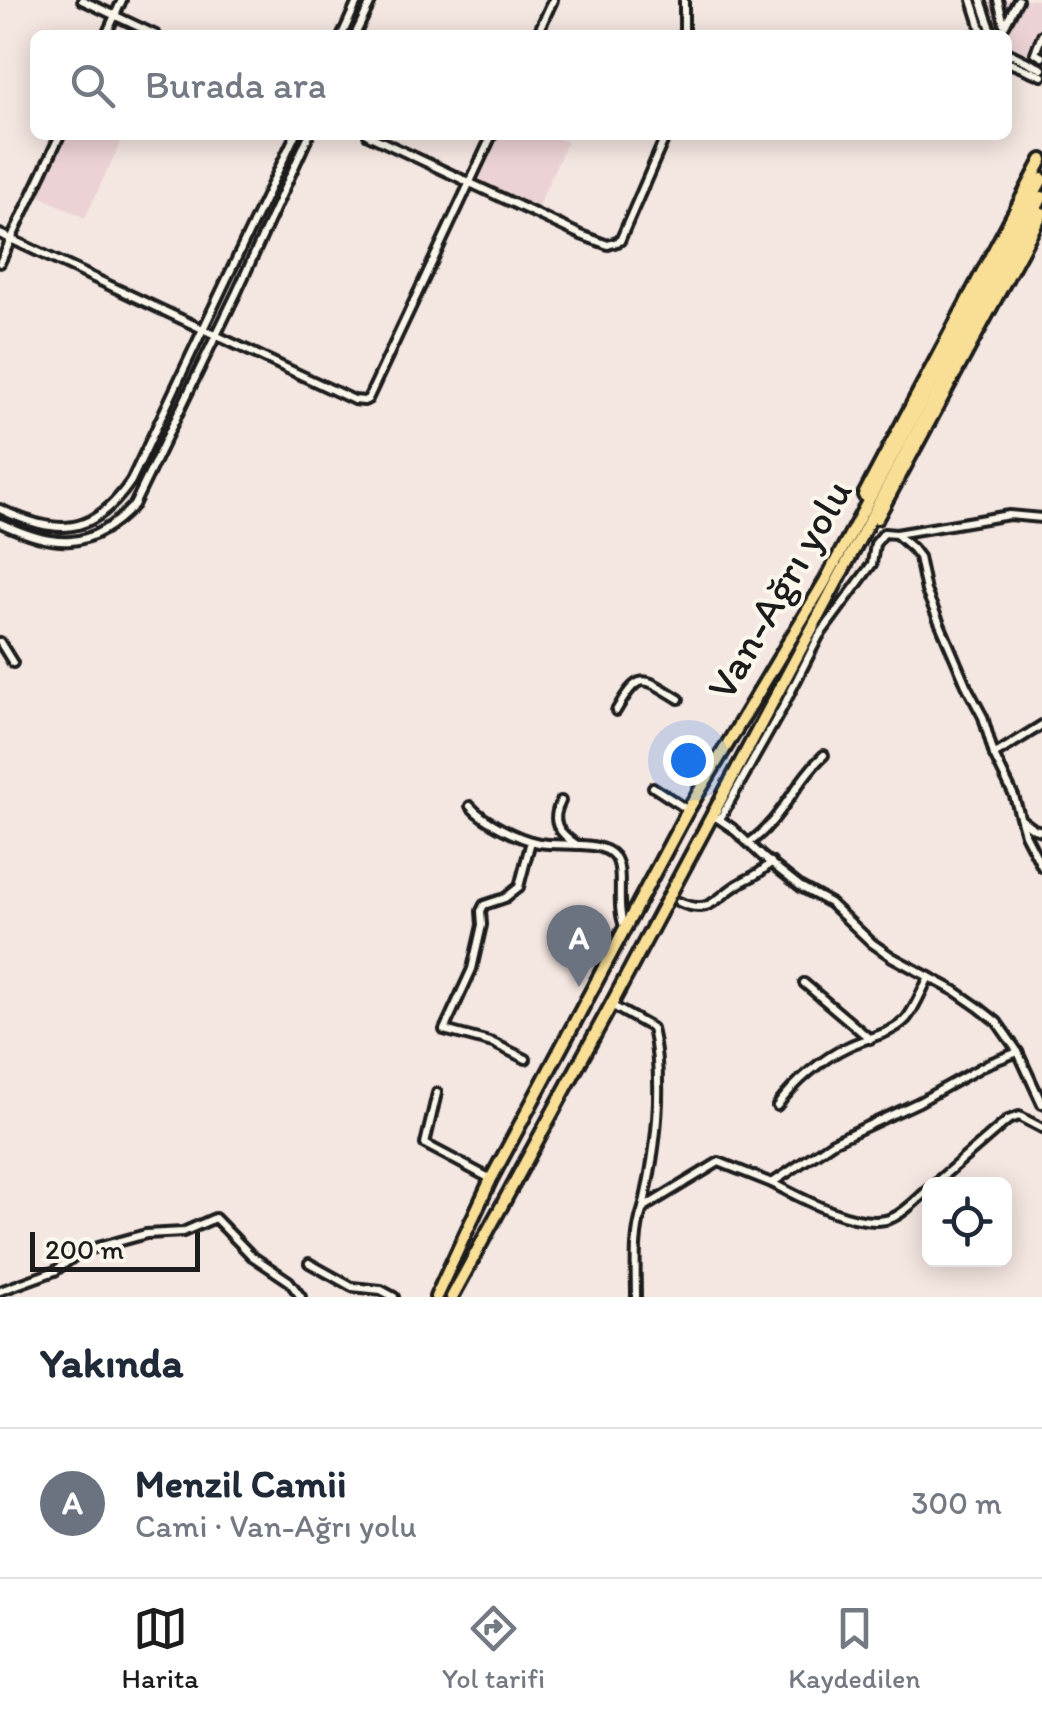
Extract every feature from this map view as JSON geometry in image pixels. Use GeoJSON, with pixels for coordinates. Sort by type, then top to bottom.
{"type":"FeatureCollection","features":[{"type":"Feature","properties":{"kind":"highway"},"geometry":{"type":"LineString","coordinates":[[848,548],[862,498],[876,470],[1042,160]]}},
{"type":"Feature","properties":{"kind":"highway","name":"Van-Ağrı yolu"},"geometry":{"type":"LineString","coordinates":[[436,1297],[490,1179],[688,810],[848,548],[1042,179]]}},
{"type":"Feature","properties":{"kind":"highway"},"geometry":{"type":"LineString","coordinates":[[452,1297],[716,817],[848,548],[1042,197]]}},
{"type":"Feature","properties":{"kind":"highway"},"geometry":{"type":"LineString","coordinates":[[848,548],[867,534],[887,502],[1042,213]]}},
{"type":"Feature","properties":{"kind":"street"},"geometry":{"type":"LineString","coordinates":[[82,0],[146,30]]}},
{"type":"Feature","properties":{"kind":"street"},"geometry":{"type":"LineString","coordinates":[[108,30],[122,0]]}},
{"type":"Feature","properties":{"kind":"street"},"geometry":{"type":"LineString","coordinates":[[344,30],[358,0]]}},
{"type":"Feature","properties":{"kind":"street"},"geometry":{"type":"LineString","coordinates":[[357,30],[372,0]]}},
{"type":"Feature","properties":{"kind":"street"},"geometry":{"type":"LineString","coordinates":[[539,30],[552,0]]}},
{"type":"Feature","properties":{"kind":"street"},"geometry":{"type":"LineString","coordinates":[[684,0],[684,30]]}},
{"type":"Feature","properties":{"kind":"street"},"geometry":{"type":"LineString","coordinates":[[972,0],[982,30]]}},
{"type":"Feature","properties":{"kind":"street"},"geometry":{"type":"LineString","coordinates":[[981,0],[991,30]]}},
{"type":"Feature","properties":{"kind":"street"},"geometry":{"type":"LineString","coordinates":[[998,0],[1005,25],[1018,0]]}},
{"type":"Feature","properties":{"kind":"street"},"geometry":{"type":"LineString","coordinates":[[1042,34],[1035,52],[1042,57]]}},
{"type":"Feature","properties":{"kind":"street"},"geometry":{"type":"LineString","coordinates":[[1012,55],[1042,72]]}},
{"type":"Feature","properties":{"kind":"street"},"geometry":{"type":"LineString","coordinates":[[1012,63],[1042,72]]}},
{"type":"Feature","properties":{"kind":"street"},"geometry":{"type":"LineString","coordinates":[[0,263],[58,140]]}},
{"type":"Feature","properties":{"kind":"street"},"geometry":{"type":"LineString","coordinates":[[0,509],[32,524],[67,527],[104,512],[119,498],[131,481],[293,140]]}},
{"type":"Feature","properties":{"kind":"street"},"geometry":{"type":"LineString","coordinates":[[0,523],[44,541],[66,542],[118,522],[134,505],[307,140]]}},
{"type":"Feature","properties":{"kind":"street"},"geometry":{"type":"LineString","coordinates":[[379,140],[608,245],[620,241],[664,140]]}},
{"type":"Feature","properties":{"kind":"street"},"geometry":{"type":"LineString","coordinates":[[0,234],[354,400],[364,401],[490,140]]}},
{"type":"Feature","properties":{"kind":"street"},"geometry":{"type":"LineString","coordinates":[[1042,518],[1009,516],[884,533],[875,544],[872,564],[819,636],[783,707],[716,817],[801,887],[830,902],[872,943],[955,991],[996,1022],[1018,1052],[1042,1104]]}},
{"type":"Feature","properties":{"kind":"street"},"geometry":{"type":"LineString","coordinates":[[896,534],[918,557],[926,591],[1042,866]]}},
{"type":"Feature","properties":{"kind":"street"},"geometry":{"type":"LineString","coordinates":[[0,642],[13,663]]}},
{"type":"Feature","properties":{"kind":"street"},"geometry":{"type":"LineString","coordinates":[[616,710],[638,681],[660,686],[679,699]]}},
{"type":"Feature","properties":{"kind":"street"},"geometry":{"type":"LineString","coordinates":[[994,756],[1041,726]]}},
{"type":"Feature","properties":{"kind":"street"},"geometry":{"type":"LineString","coordinates":[[749,843],[774,821],[824,756]]}},
{"type":"Feature","properties":{"kind":"street"},"geometry":{"type":"LineString","coordinates":[[653,787],[688,810]]}},
{"type":"Feature","properties":{"kind":"street"},"geometry":{"type":"LineString","coordinates":[[561,801],[555,821],[566,837],[578,845]]}},
{"type":"Feature","properties":{"kind":"street"},"geometry":{"type":"LineString","coordinates":[[470,806],[479,815],[532,841],[604,849],[615,857],[620,878],[620,916],[625,927]]}},
{"type":"Feature","properties":{"kind":"street"},"geometry":{"type":"LineString","coordinates":[[1021,819],[1042,831]]}},
{"type":"Feature","properties":{"kind":"street"},"geometry":{"type":"LineString","coordinates":[[526,1059],[488,1042],[444,1030],[472,969],[482,925],[481,911],[484,905],[505,898],[519,887],[532,841]]}},
{"type":"Feature","properties":{"kind":"street"},"geometry":{"type":"LineString","coordinates":[[679,902],[690,906],[714,904],[734,887],[762,873],[771,862]]}},
{"type":"Feature","properties":{"kind":"street"},"geometry":{"type":"LineString","coordinates":[[777,1106],[790,1088],[818,1066],[906,1019],[929,977]]}},
{"type":"Feature","properties":{"kind":"street"},"geometry":{"type":"LineString","coordinates":[[804,983],[870,1039]]}},
{"type":"Feature","properties":{"kind":"street"},"geometry":{"type":"LineString","coordinates":[[611,1005],[652,1028],[657,1048],[653,1164],[639,1220],[636,1297]]}},
{"type":"Feature","properties":{"kind":"street"},"geometry":{"type":"LineString","coordinates":[[772,1183],[833,1142],[1018,1052]]}},
{"type":"Feature","properties":{"kind":"street"},"geometry":{"type":"LineString","coordinates":[[437,1093],[425,1144],[490,1179]]}},
{"type":"Feature","properties":{"kind":"street"},"geometry":{"type":"LineString","coordinates":[[942,1177],[1008,1120],[1019,1116],[1041,1126]]}},
{"type":"Feature","properties":{"kind":"street"},"geometry":{"type":"LineString","coordinates":[[643,1208],[719,1162],[857,1220],[891,1219],[922,1195]]}},
{"type":"Feature","properties":{"kind":"street"},"geometry":{"type":"LineString","coordinates":[[0,1291],[55,1271],[80,1252],[146,1234],[183,1232],[215,1218],[252,1256],[290,1281],[298,1296]]}},
{"type":"Feature","properties":{"kind":"street"},"geometry":{"type":"LineString","coordinates":[[308,1262],[352,1288],[381,1290],[394,1297]]}},
{"type":"Feature","properties":{"kind":"shaded area"},"geometry":{"type":"Polygon","coordinates":[[[990,0],[1042,0],[1042,62],[1012,51],[1012,30],[999,30],[993,22],[990,0]]]}},
{"type":"Feature","properties":{"kind":"shaded area"},"geometry":{"type":"Polygon","coordinates":[[[64,140],[122,140],[85,218],[38,195],[64,140]]]}},
{"type":"Feature","properties":{"kind":"shaded area"},"geometry":{"type":"Polygon","coordinates":[[[498,140],[567,142],[537,208],[480,177],[498,140]]]}},
{"type":"Feature","properties":{"kind":"place","name":"Menzil Camii"},"geometry":{"type":"Point","coordinates":[579,987]}}]}
